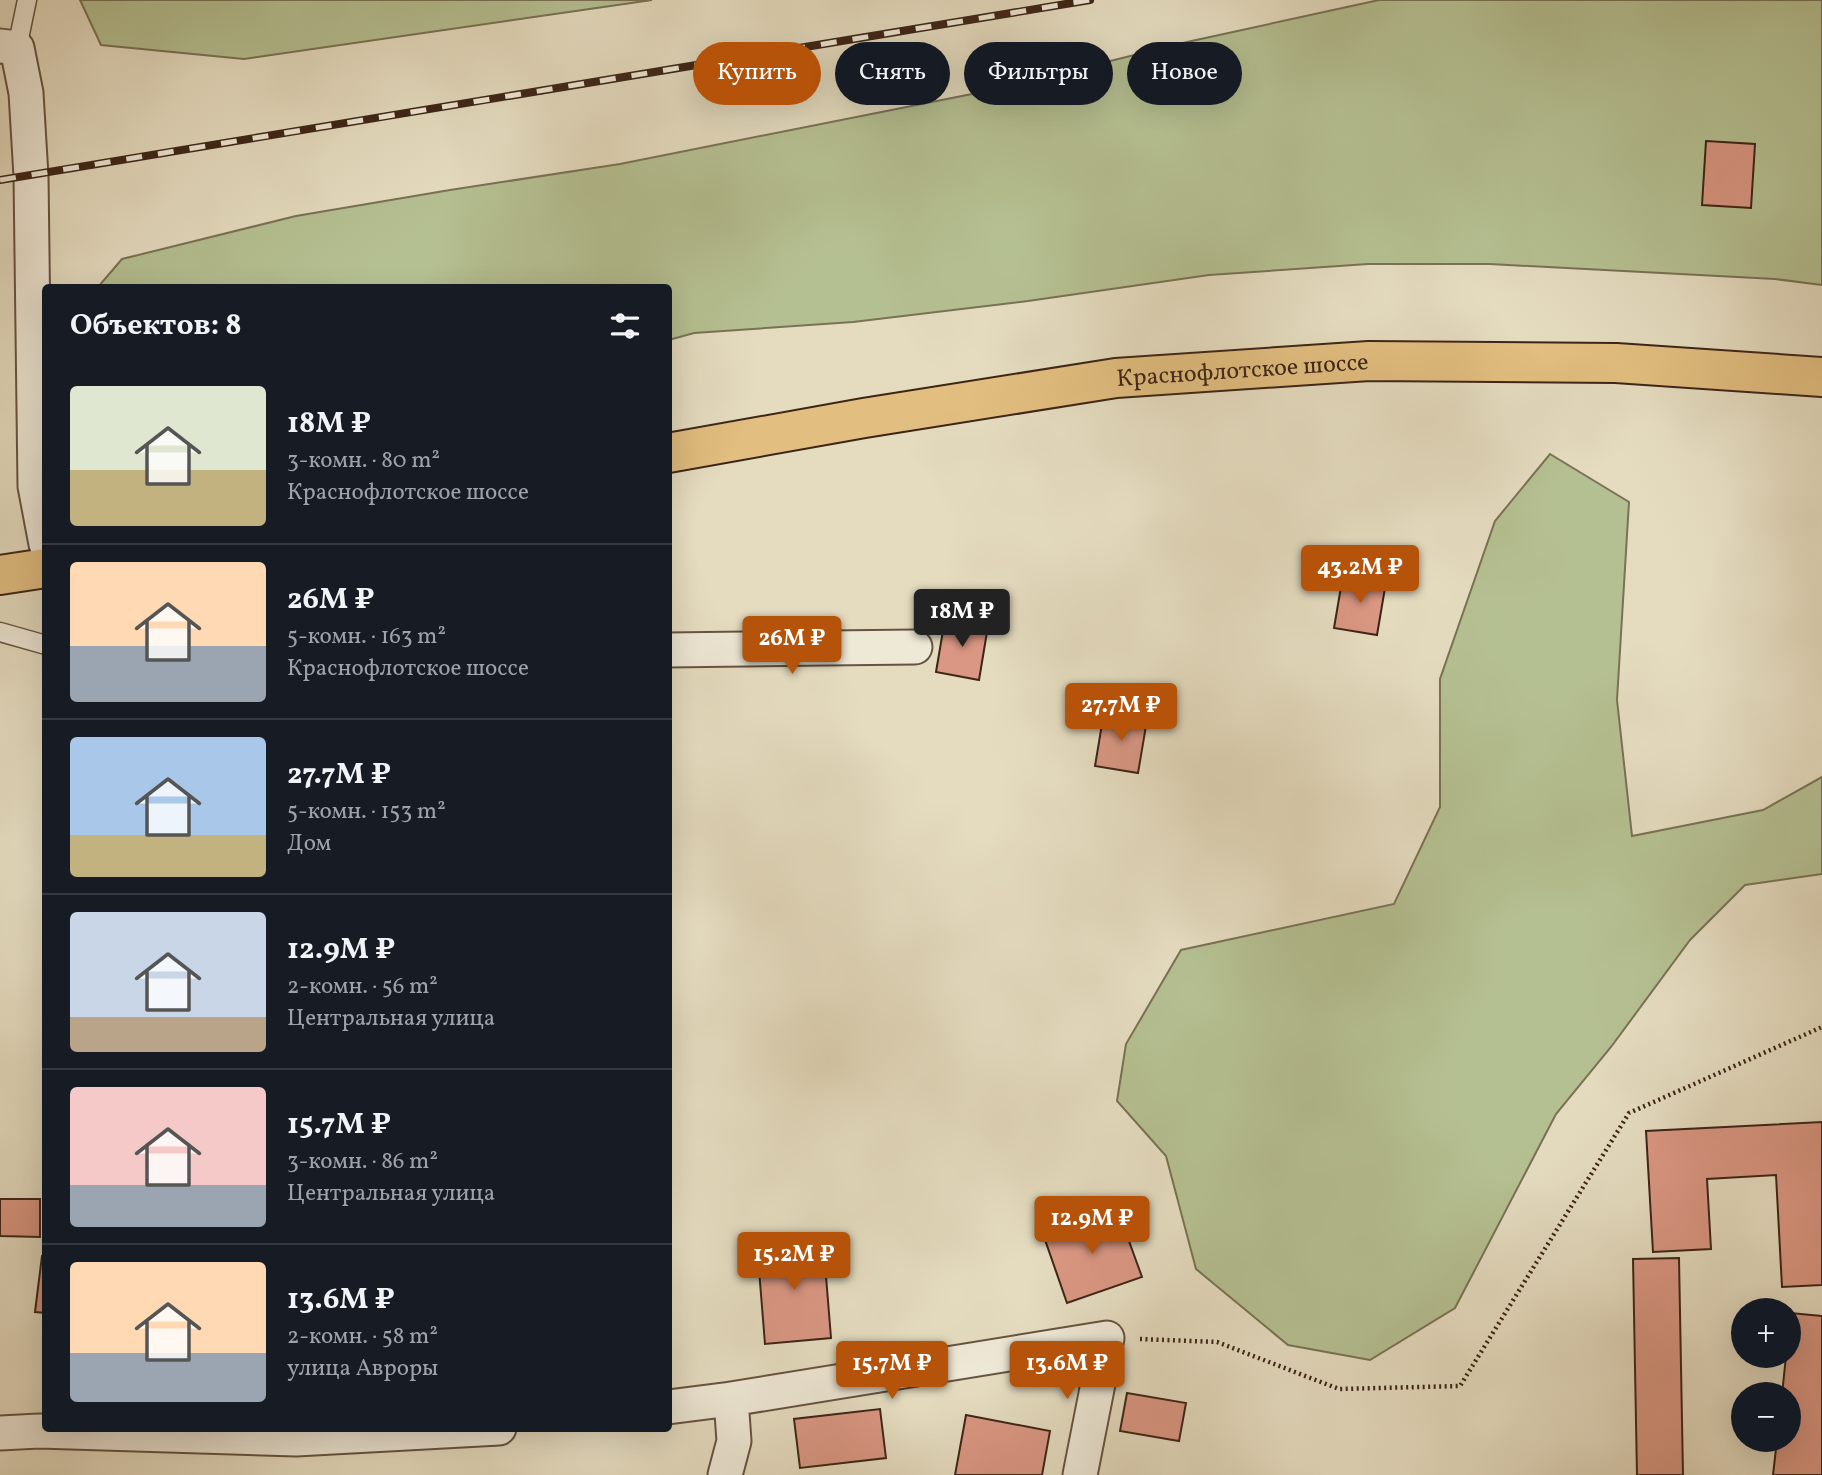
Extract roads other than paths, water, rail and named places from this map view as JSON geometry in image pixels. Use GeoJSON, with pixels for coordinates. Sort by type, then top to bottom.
{"type":"FeatureCollection","features":[{"type":"Feature","properties":{"kind":"main road","name":"Краснофлотское шоссе"},"geometry":{"type":"LineString","coordinates":[[672,452],[864,418],[1116,378],[1355,362],[1616,363],[1822,377]]}},
{"type":"Feature","properties":{"kind":"main road"},"geometry":{"type":"LineString","coordinates":[[0,575],[42,569]]}},
{"type":"Feature","properties":{"kind":"street"},"geometry":{"type":"LineString","coordinates":[[9,47],[26,93],[31,176],[35,486],[42,523]]}},
{"type":"Feature","properties":{"kind":"street"},"geometry":{"type":"LineString","coordinates":[[672,650],[915,647]]}},
{"type":"Feature","properties":{"kind":"street"},"geometry":{"type":"LineString","coordinates":[[672,1406],[1107,1338],[1080,1475]]}},
{"type":"Feature","properties":{"kind":"street"},"geometry":{"type":"LineString","coordinates":[[725,1475],[734,1441],[731,1399]]}},
{"type":"Feature","properties":{"kind":"street"},"geometry":{"type":"LineString","coordinates":[[0,1433],[42,1431]]}},
{"type":"Feature","properties":{"kind":"street"},"geometry":{"type":"LineString","coordinates":[[125,1432],[364,1432]]}},
{"type":"Feature","properties":{"kind":"lane"},"geometry":{"type":"LineString","coordinates":[[9,47],[27,0]]}},
{"type":"Feature","properties":{"kind":"lane"},"geometry":{"type":"LineString","coordinates":[[0,632],[42,644]]}},
{"type":"Feature","properties":{"kind":"railway"},"geometry":{"type":"LineString","coordinates":[[0,180],[1090,0]]}}]}
